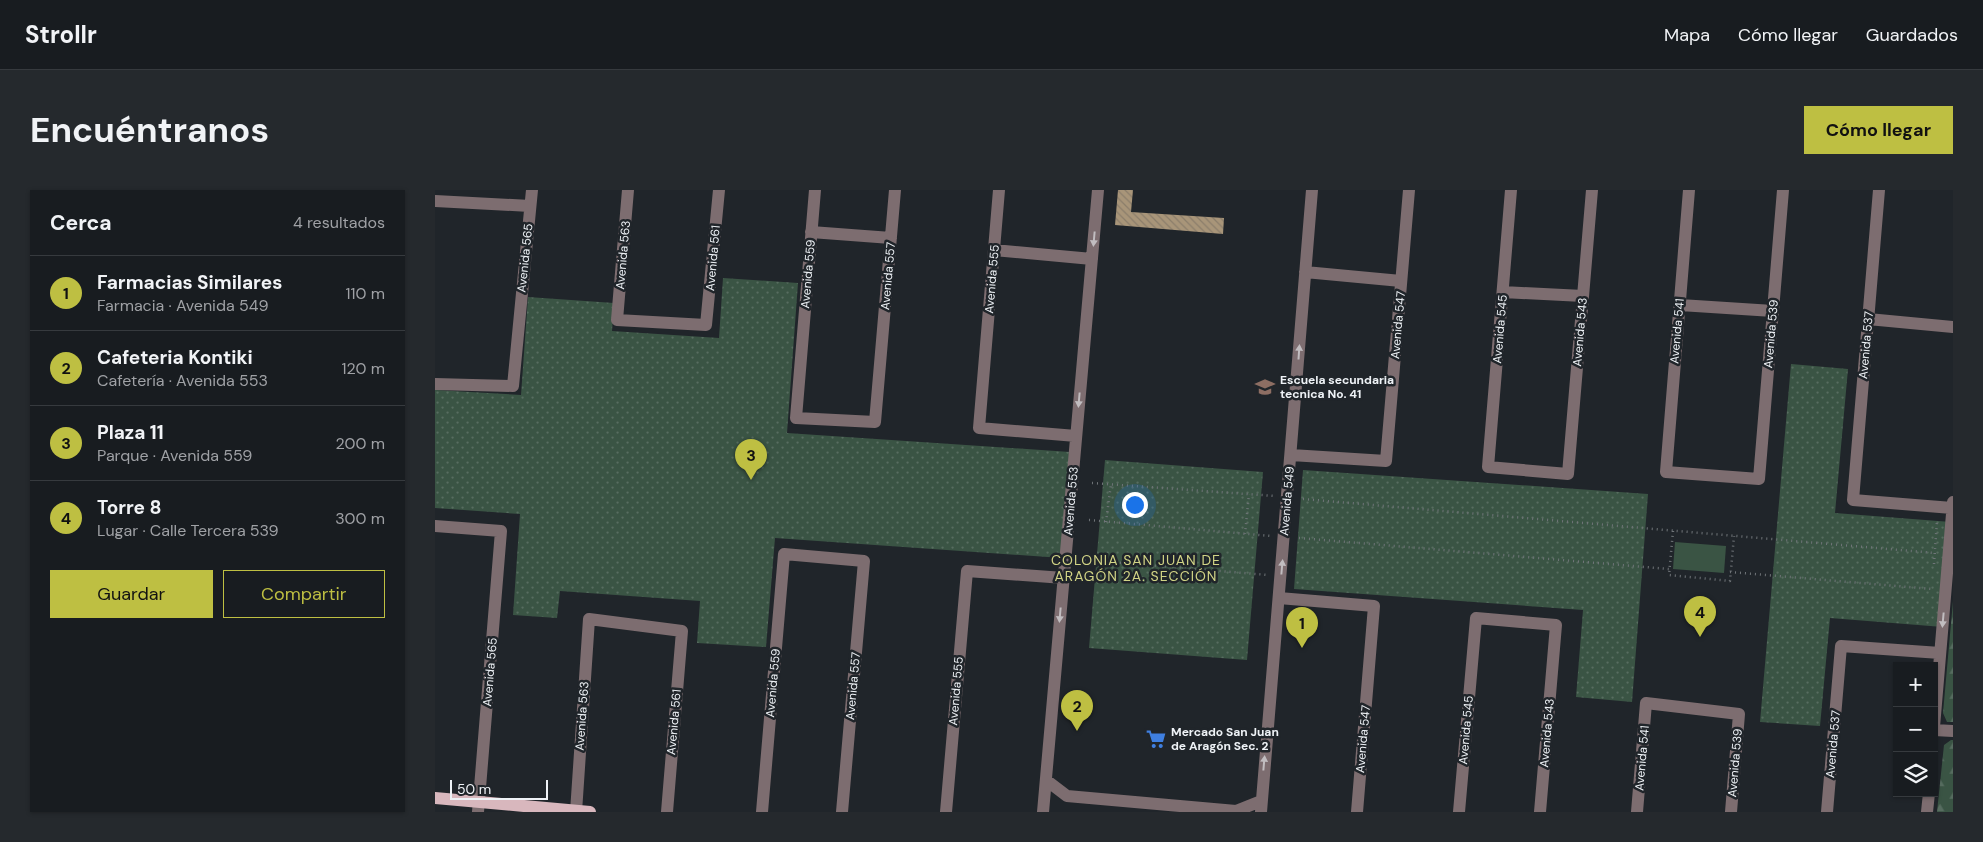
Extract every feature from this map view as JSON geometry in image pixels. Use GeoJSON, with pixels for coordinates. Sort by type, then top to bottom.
{"type":"FeatureCollection","features":[{"type":"Feature","properties":{"kind":"main road"},"geometry":{"type":"LineString","coordinates":[[435,798],[478,807],[590,812]]}},
{"type":"Feature","properties":{"kind":"street","name":"Avenida 565"},"geometry":{"type":"LineString","coordinates":[[435,384],[513,386],[532,190]]}},
{"type":"Feature","properties":{"kind":"street","name":"Avenida 563"},"geometry":{"type":"LineString","coordinates":[[628,190],[617,320],[707,325]]}},
{"type":"Feature","properties":{"kind":"street","name":"Avenida 561"},"geometry":{"type":"LineString","coordinates":[[707,325],[719,190]]}},
{"type":"Feature","properties":{"kind":"street","name":"Avenida 559"},"geometry":{"type":"LineString","coordinates":[[815,190],[795,418],[875,422]]}},
{"type":"Feature","properties":{"kind":"street","name":"Avenida 557"},"geometry":{"type":"LineString","coordinates":[[875,422],[895,190]]}},
{"type":"Feature","properties":{"kind":"street","name":"Avenida 555"},"geometry":{"type":"LineString","coordinates":[[999,190],[979,428],[1076,436]]}},
{"type":"Feature","properties":{"kind":"street","name":"Avenida 553"},"geometry":{"type":"LineString","coordinates":[[1043,812],[1098,190]]}},
{"type":"Feature","properties":{"kind":"street","name":"Avenida 549"},"geometry":{"type":"LineString","coordinates":[[1261,806],[1312,190]]}},
{"type":"Feature","properties":{"kind":"street","name":"Avenida 547"},"geometry":{"type":"LineString","coordinates":[[1291,456],[1386,461],[1409,190]]}},
{"type":"Feature","properties":{"kind":"street","name":"Avenida 545"},"geometry":{"type":"LineString","coordinates":[[1511,190],[1488,467],[1568,474]]}},
{"type":"Feature","properties":{"kind":"street","name":"Avenida 543"},"geometry":{"type":"LineString","coordinates":[[1568,474],[1592,190]]}},
{"type":"Feature","properties":{"kind":"street","name":"Avenida 541"},"geometry":{"type":"LineString","coordinates":[[1689,190],[1666,472],[1759,479]]}},
{"type":"Feature","properties":{"kind":"street","name":"Avenida 539"},"geometry":{"type":"LineString","coordinates":[[1759,479],[1783,190]]}},
{"type":"Feature","properties":{"kind":"street","name":"Avenida 537"},"geometry":{"type":"LineString","coordinates":[[1879,190],[1853,500],[1953,508]]}},
{"type":"Feature","properties":{"kind":"street"},"geometry":{"type":"LineString","coordinates":[[435,201],[530,206]]}},
{"type":"Feature","properties":{"kind":"street"},"geometry":{"type":"LineString","coordinates":[[811,232],[891,238]]}},
{"type":"Feature","properties":{"kind":"street"},"geometry":{"type":"LineString","coordinates":[[994,250],[1092,259]]}},
{"type":"Feature","properties":{"kind":"street"},"geometry":{"type":"LineString","coordinates":[[1305,272],[1401,281]]}},
{"type":"Feature","properties":{"kind":"street"},"geometry":{"type":"LineString","coordinates":[[1503,292],[1583,296]]}},
{"type":"Feature","properties":{"kind":"street"},"geometry":{"type":"LineString","coordinates":[[1680,305],[1773,311]]}},
{"type":"Feature","properties":{"kind":"street"},"geometry":{"type":"LineString","coordinates":[[1868,319],[1953,327]]}},
{"type":"Feature","properties":{"kind":"street"},"geometry":{"type":"LineString","coordinates":[[1936,707],[1953,502]]}},
{"type":"Feature","properties":{"kind":"street","name":"Avenida 565"},"geometry":{"type":"LineString","coordinates":[[435,526],[501,531],[478,807]]}},
{"type":"Feature","properties":{"kind":"street","name":"Avenida 559"},"geometry":{"type":"LineString","coordinates":[[762,812],[784,554],[864,561]]}},
{"type":"Feature","properties":{"kind":"street","name":"Avenida 557"},"geometry":{"type":"LineString","coordinates":[[842,812],[864,561]]}},
{"type":"Feature","properties":{"kind":"street","name":"Avenida 555"},"geometry":{"type":"LineString","coordinates":[[946,812],[967,571],[1064,578]]}},
{"type":"Feature","properties":{"kind":"street","name":"Avenida 547"},"geometry":{"type":"LineString","coordinates":[[1279,598],[1374,606],[1357,812]]}},
{"type":"Feature","properties":{"kind":"street","name":"Avenida 545"},"geometry":{"type":"LineString","coordinates":[[1459,812],[1476,618]]}},
{"type":"Feature","properties":{"kind":"street","name":"Avenida 543"},"geometry":{"type":"LineString","coordinates":[[1476,618],[1556,625],[1540,812]]}},
{"type":"Feature","properties":{"kind":"street","name":"Avenida 563"},"geometry":{"type":"LineString","coordinates":[[576,811],[589,619],[682,631]]}},
{"type":"Feature","properties":{"kind":"street","name":"Avenida 561"},"geometry":{"type":"LineString","coordinates":[[667,812],[682,631]]}},
{"type":"Feature","properties":{"kind":"street","name":"Avenida 537"},"geometry":{"type":"LineString","coordinates":[[1827,812],[1841,646],[1940,653]]}},
{"type":"Feature","properties":{"kind":"street","name":"Avenida 541"},"geometry":{"type":"LineString","coordinates":[[1637,812],[1646,703]]}},
{"type":"Feature","properties":{"kind":"street","name":"Avenida 539"},"geometry":{"type":"LineString","coordinates":[[1646,703],[1739,714],[1731,812]]}},
{"type":"Feature","properties":{"kind":"street"},"geometry":{"type":"LineString","coordinates":[[1938,729],[1953,731]]}},
{"type":"Feature","properties":{"kind":"street"},"geometry":{"type":"LineString","coordinates":[[1046,780],[1067,796],[1236,811],[1261,806]]}},
{"type":"Feature","properties":{"kind":"street"},"geometry":{"type":"LineString","coordinates":[[1927,812],[1929,797]]}},
{"type":"Feature","properties":{"kind":"path"},"geometry":{"type":"LineString","coordinates":[[1092,483],[1275,496]]}},
{"type":"Feature","properties":{"kind":"path"},"geometry":{"type":"LineString","coordinates":[[1106,522],[1111,484]]}},
{"type":"Feature","properties":{"kind":"path"},"geometry":{"type":"LineString","coordinates":[[1245,534],[1249,494]]}},
{"type":"Feature","properties":{"kind":"path"},"geometry":{"type":"LineString","coordinates":[[1303,499],[1935,553]]}},
{"type":"Feature","properties":{"kind":"path"},"geometry":{"type":"LineString","coordinates":[[1089,520],[1271,536]]}},
{"type":"Feature","properties":{"kind":"path"},"geometry":{"type":"LineString","coordinates":[[1673,531],[1669,575],[1730,581],[1734,536]]}},
{"type":"Feature","properties":{"kind":"path"},"geometry":{"type":"LineString","coordinates":[[1299,538],[1669,569]]}},
{"type":"Feature","properties":{"kind":"path"},"geometry":{"type":"LineString","coordinates":[[1085,560],[1267,575]]}},
{"type":"Feature","properties":{"kind":"path"},"geometry":{"type":"LineString","coordinates":[[1730,572],[1932,589]]}},
{"type":"Feature","properties":{"kind":"green space"},"geometry":{"type":"Polygon","coordinates":[[[723,278],[798,283],[787,433],[1070,452],[1062,558],[775,538],[766,647],[697,643],[700,601],[560,591],[557,618],[513,615],[520,514],[435,508],[435,390],[521,395],[528,297],[614,303],[612,331],[719,338],[723,278]]]}},
{"type":"Feature","properties":{"kind":"green space"},"geometry":{"type":"Polygon","coordinates":[[[1791,364],[1848,369],[1835,513],[1951,522],[1943,627],[1830,618],[1820,726],[1760,722],[1791,364]]]}},
{"type":"Feature","properties":{"kind":"green space"},"geometry":{"type":"Polygon","coordinates":[[[1105,460],[1263,472],[1247,660],[1089,648],[1105,460]]]}},
{"type":"Feature","properties":{"kind":"green space"},"geometry":{"type":"Polygon","coordinates":[[[1303,470],[1648,494],[1632,702],[1576,697],[1583,610],[1294,589],[1303,470]]]}},
{"type":"Feature","properties":{"kind":"green space"},"geometry":{"type":"Polygon","coordinates":[[[1675,542],[1726,546],[1724,573],[1673,569],[1675,542]]]}},
{"type":"Feature","properties":{"kind":"green space"},"geometry":{"type":"Polygon","coordinates":[[[1953,601],[1953,722],[1947,722],[1943,713],[1953,601]]]}},
{"type":"Feature","properties":{"kind":"green space"},"geometry":{"type":"Polygon","coordinates":[[[1953,740],[1953,812],[1937,812],[1944,745],[1953,740]]]}},
{"type":"Feature","properties":{"kind":"building"},"geometry":{"type":"Polygon","coordinates":[[[1118,190],[1133,190],[1131,212],[1224,218],[1223,234],[1115,225],[1118,190]]]}},
{"type":"Feature","properties":{"kind":"place","name":"Escuela secundaria tecnica No. 41"},"geometry":{"type":"Point","coordinates":[1265,387]}},
{"type":"Feature","properties":{"kind":"place","name":"Plaza 11"},"geometry":{"type":"Point","coordinates":[751,480]}},
{"type":"Feature","properties":{"kind":"place","name":"Torre 8"},"geometry":{"type":"Point","coordinates":[1700,637]}},
{"type":"Feature","properties":{"kind":"place","name":"Farmacias Similares"},"geometry":{"type":"Point","coordinates":[1302,648]}},
{"type":"Feature","properties":{"kind":"place","name":"Cafeteria Kontiki"},"geometry":{"type":"Point","coordinates":[1077,731]}},
{"type":"Feature","properties":{"kind":"place","name":"Mercado San Juan de Aragón Sec. 2"},"geometry":{"type":"Point","coordinates":[1156,739]}},
{"type":"Feature","properties":{"kind":"district","name":"COLONIA SAN JUAN DE ARAGÓN 2A. SECCIÓN"},"geometry":{"type":"Point","coordinates":[1136,568]}}]}
